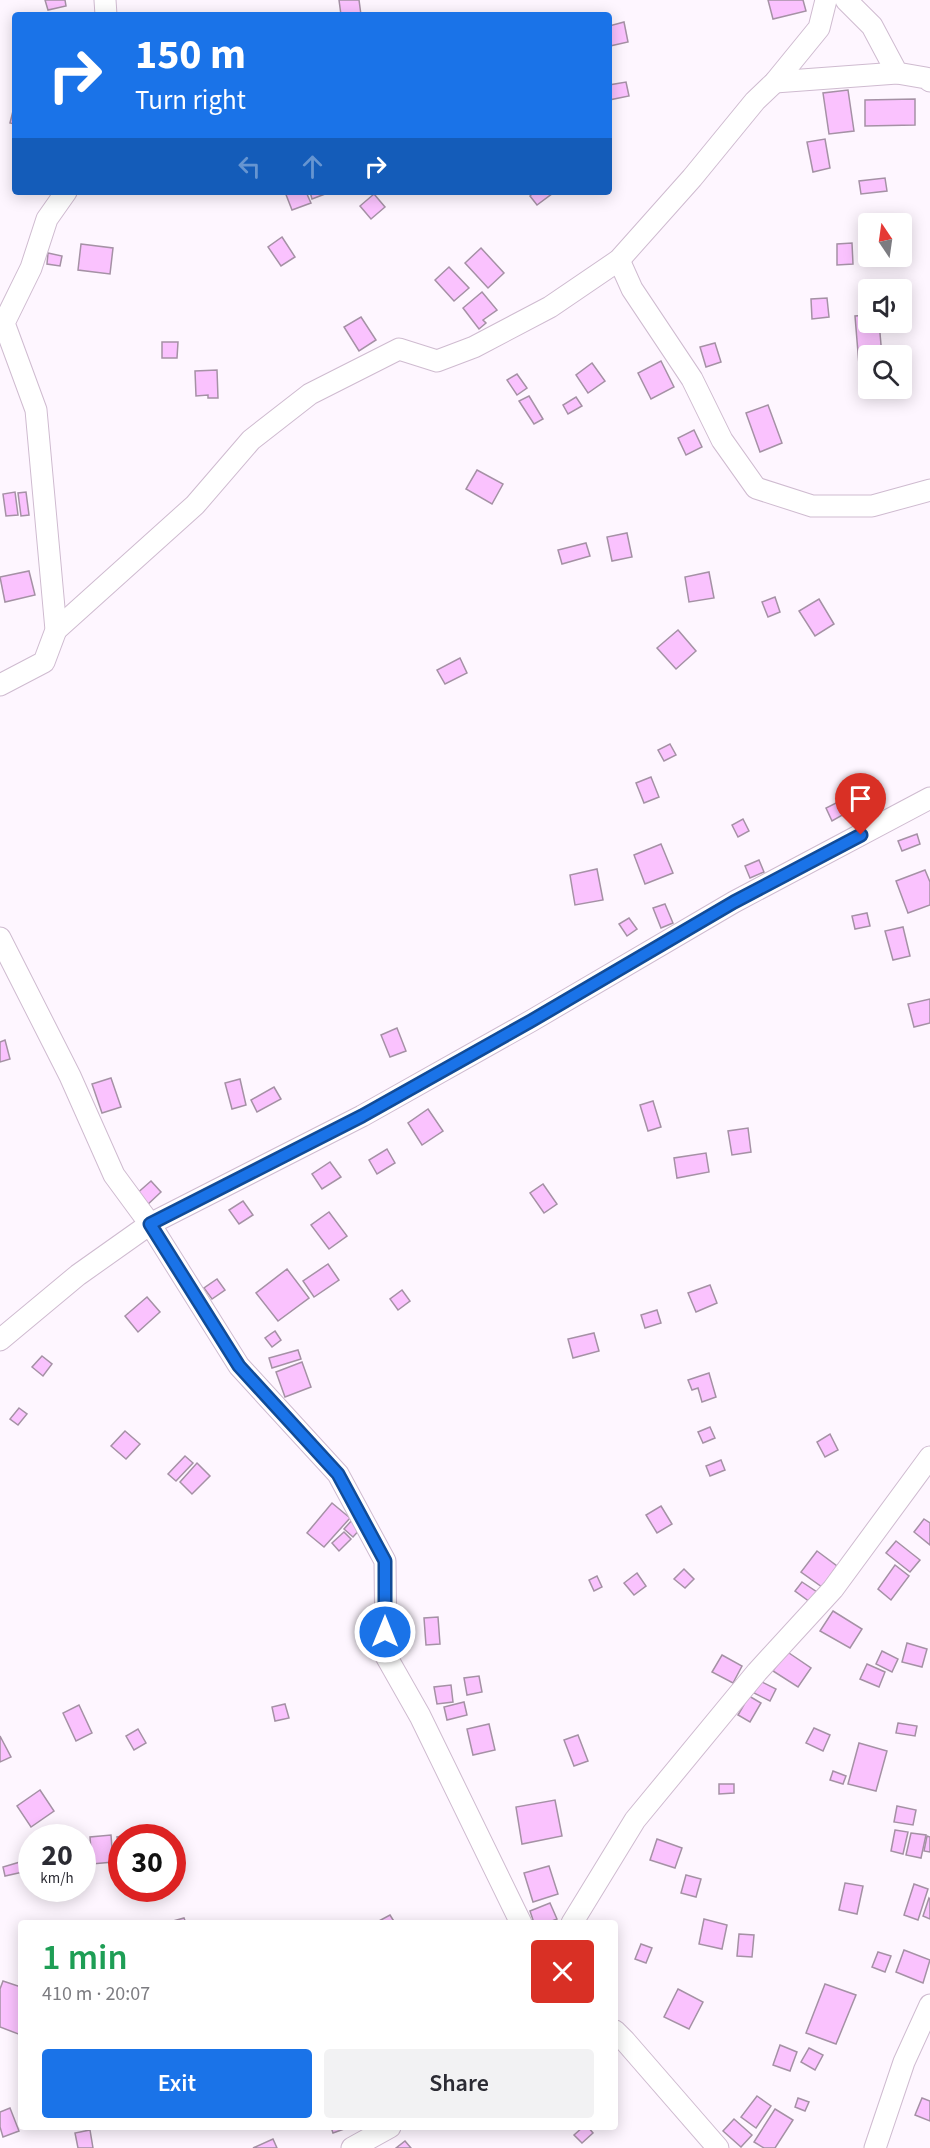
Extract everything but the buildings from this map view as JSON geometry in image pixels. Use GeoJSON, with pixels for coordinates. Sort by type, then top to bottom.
{"type":"FeatureCollection","features":[{"type":"Feature","properties":{"kind":"street"},"geometry":{"type":"LineString","coordinates":[[0,685],[44,662],[57,630],[195,505],[251,440],[310,394],[399,349],[436,361],[474,347],[550,307],[619,260],[693,178],[755,101],[775,82],[819,28],[826,0]]}},
{"type":"Feature","properties":{"kind":"street"},"geometry":{"type":"LineString","coordinates":[[846,0],[872,26],[897,73]]}},
{"type":"Feature","properties":{"kind":"street"},"geometry":{"type":"LineString","coordinates":[[775,82],[897,73],[927,78],[930,81]]}},
{"type":"Feature","properties":{"kind":"street"},"geometry":{"type":"LineString","coordinates":[[57,630],[36,410],[1,321],[31,268],[47,219],[64,195]]}},
{"type":"Feature","properties":{"kind":"street"},"geometry":{"type":"LineString","coordinates":[[619,260],[632,289],[692,379],[722,440],[756,488],[812,506],[872,506],[930,490]]}},
{"type":"Feature","properties":{"kind":"street"},"geometry":{"type":"LineString","coordinates":[[0,1340],[78,1275],[150,1224],[362,1116],[531,1021],[734,902],[928,806]]}},
{"type":"Feature","properties":{"kind":"street"},"geometry":{"type":"LineString","coordinates":[[2,947],[70,1076],[114,1175],[150,1224],[239,1366],[338,1474],[385,1561],[386,1656],[420,1716],[520,1920]]}},
{"type":"Feature","properties":{"kind":"street"},"geometry":{"type":"LineString","coordinates":[[574,1920],[634,1820],[757,1672],[833,1589],[930,1457]]}},
{"type":"Feature","properties":{"kind":"street"},"geometry":{"type":"LineString","coordinates":[[875,2148],[904,2062],[930,2004]]}},
{"type":"Feature","properties":{"kind":"street"},"geometry":{"type":"LineString","coordinates":[[618,2034],[718,2148]]}},
{"type":"Feature","properties":{"kind":"street"},"geometry":{"type":"LineString","coordinates":[[352,2148],[385,2130]]}},
{"type":"Feature","properties":{"kind":"route"},"geometry":{"type":"LineString","coordinates":[[385,1632],[385,1561],[338,1474],[239,1366],[150,1224],[362,1116],[531,1021],[734,902],[861,835]]}}]}
